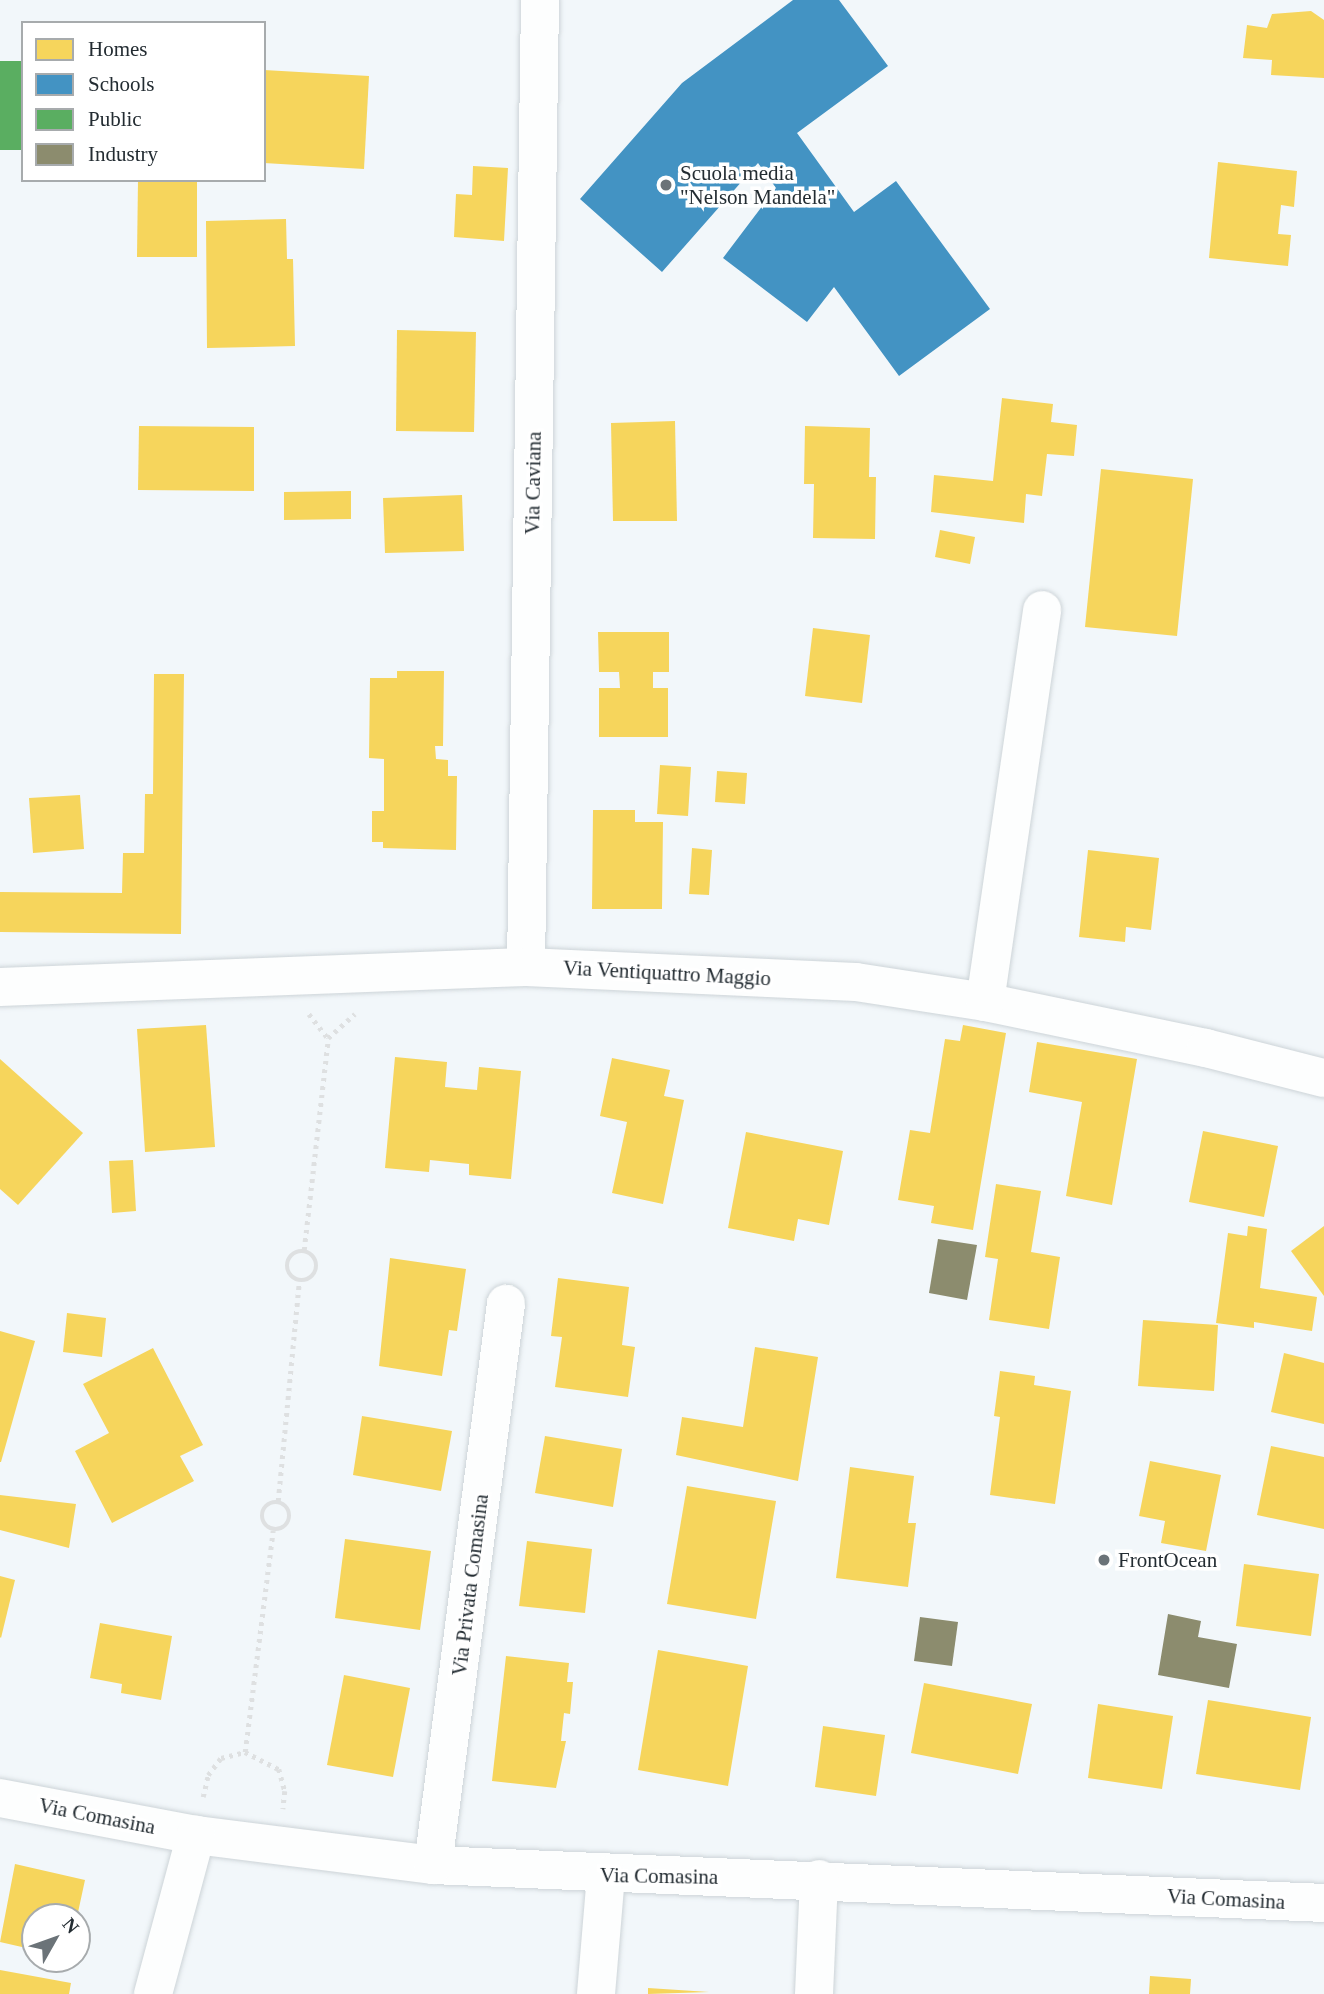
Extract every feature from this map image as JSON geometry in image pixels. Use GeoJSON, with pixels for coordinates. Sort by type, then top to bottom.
{"type":"FeatureCollection","features":[{"type":"Feature","properties":{"kind":"street","name":"Via Caviana"},"geometry":{"type":"LineString","coordinates":[[526,967],[540,0]]}},
{"type":"Feature","properties":{"kind":"street"},"geometry":{"type":"LineString","coordinates":[[985,1002],[1042,610]]}},
{"type":"Feature","properties":{"kind":"street","name":"Via Ventiquattro Maggio"},"geometry":{"type":"LineString","coordinates":[[0,987],[526,967],[856,982],[985,1002],[1206,1048],[1324,1078]]}},
{"type":"Feature","properties":{"kind":"street","name":"Via Privata Comasina"},"geometry":{"type":"LineString","coordinates":[[433,1865],[506,1304]]}},
{"type":"Feature","properties":{"kind":"street","name":"Via Comasina"},"geometry":{"type":"LineString","coordinates":[[0,1798],[196,1835],[433,1865],[606,1875],[819,1879],[1324,1903]]}},
{"type":"Feature","properties":{"kind":"street"},"geometry":{"type":"LineString","coordinates":[[153,1994],[196,1835]]}},
{"type":"Feature","properties":{"kind":"street"},"geometry":{"type":"LineString","coordinates":[[596,1994],[606,1875]]}},
{"type":"Feature","properties":{"kind":"street"},"geometry":{"type":"LineString","coordinates":[[814,1994],[819,1879]]}},
{"type":"Feature","properties":{"kind":"path"},"geometry":{"type":"LineString","coordinates":[[304,1250],[328,1038],[358,1011],[366,997],[367,971]]}},
{"type":"Feature","properties":{"kind":"path"},"geometry":{"type":"LineString","coordinates":[[299,1280],[287,1271],[287,1260],[304,1250]]}},
{"type":"Feature","properties":{"kind":"path"},"geometry":{"type":"LineString","coordinates":[[299,1280],[314,1276],[318,1266],[314,1255],[304,1250]]}},
{"type":"Feature","properties":{"kind":"path"},"geometry":{"type":"LineString","coordinates":[[278,1501],[299,1280]]}},
{"type":"Feature","properties":{"kind":"path"},"geometry":{"type":"LineString","coordinates":[[278,1501],[288,1508],[290,1519],[284,1528],[273,1531],[263,1525],[261,1513],[267,1504],[278,1501]]}},
{"type":"Feature","properties":{"kind":"path"},"geometry":{"type":"LineString","coordinates":[[245,1752],[273,1531]]}},
{"type":"Feature","properties":{"kind":"path"},"geometry":{"type":"LineString","coordinates":[[215,1799],[202,1797],[208,1774],[221,1758],[245,1752],[279,1769],[285,1791],[283,1810],[270,1808]]}},
{"type":"Feature","properties":{"kind":"building: Homes"},"geometry":{"type":"Polygon","coordinates":[[[1311,11],[1324,20],[1324,78],[1271,75],[1272,60],[1243,58],[1247,25],[1267,28],[1272,14],[1311,11]]]}},
{"type":"Feature","properties":{"kind":"building: Homes"},"geometry":{"type":"Polygon","coordinates":[[[266,70],[369,76],[364,169],[266,163],[266,70]]]}},
{"type":"Feature","properties":{"kind":"building: Homes"},"geometry":{"type":"Polygon","coordinates":[[[1218,162],[1297,171],[1294,207],[1281,205],[1278,234],[1291,235],[1288,266],[1209,258],[1218,162]]]}},
{"type":"Feature","properties":{"kind":"building: Homes"},"geometry":{"type":"Polygon","coordinates":[[[473,166],[508,168],[504,241],[454,237],[456,194],[472,195],[473,166]]]}},
{"type":"Feature","properties":{"kind":"building: Homes"},"geometry":{"type":"Polygon","coordinates":[[[138,182],[197,182],[197,257],[137,257],[138,182]]]}},
{"type":"Feature","properties":{"kind":"building: Homes"},"geometry":{"type":"Polygon","coordinates":[[[286,219],[287,259],[293,259],[295,346],[207,348],[206,221],[286,219]]]}},
{"type":"Feature","properties":{"kind":"building: Homes"},"geometry":{"type":"Polygon","coordinates":[[[397,330],[476,332],[474,432],[396,431],[397,330]]]}},
{"type":"Feature","properties":{"kind":"building: Homes"},"geometry":{"type":"Polygon","coordinates":[[[1002,398],[1053,404],[1051,422],[1077,425],[1074,456],[1047,454],[1042,496],[1026,494],[1024,523],[931,512],[934,475],[993,481],[1002,398]]]}},
{"type":"Feature","properties":{"kind":"building: Homes"},"geometry":{"type":"Polygon","coordinates":[[[675,421],[677,521],[613,521],[611,423],[675,421]]]}},
{"type":"Feature","properties":{"kind":"building: Homes"},"geometry":{"type":"Polygon","coordinates":[[[139,426],[254,427],[254,491],[138,490],[139,426]]]}},
{"type":"Feature","properties":{"kind":"building: Homes"},"geometry":{"type":"Polygon","coordinates":[[[805,426],[870,428],[869,477],[876,477],[875,539],[813,538],[814,484],[804,484],[805,426]]]}},
{"type":"Feature","properties":{"kind":"building: Homes"},"geometry":{"type":"Polygon","coordinates":[[[1101,469],[1193,479],[1177,636],[1085,627],[1101,469]]]}},
{"type":"Feature","properties":{"kind":"building: Homes"},"geometry":{"type":"Polygon","coordinates":[[[351,491],[351,519],[284,520],[284,492],[351,491]]]}},
{"type":"Feature","properties":{"kind":"building: Homes"},"geometry":{"type":"Polygon","coordinates":[[[462,495],[464,551],[385,553],[383,498],[462,495]]]}},
{"type":"Feature","properties":{"kind":"building: Homes"},"geometry":{"type":"Polygon","coordinates":[[[940,530],[975,537],[970,564],[935,557],[940,530]]]}},
{"type":"Feature","properties":{"kind":"building: Homes"},"geometry":{"type":"Polygon","coordinates":[[[813,628],[870,635],[862,703],[805,696],[813,628]]]}},
{"type":"Feature","properties":{"kind":"building: Homes"},"geometry":{"type":"Polygon","coordinates":[[[598,632],[669,632],[669,672],[653,672],[653,688],[668,688],[668,737],[599,737],[599,688],[620,688],[619,672],[599,672],[598,632]]]}},
{"type":"Feature","properties":{"kind":"building: Homes"},"geometry":{"type":"Polygon","coordinates":[[[397,671],[444,671],[443,746],[435,746],[436,759],[448,760],[448,776],[457,776],[456,850],[383,848],[383,842],[372,842],[372,811],[384,811],[384,759],[369,758],[370,678],[397,678],[397,671]]]}},
{"type":"Feature","properties":{"kind":"building: Homes"},"geometry":{"type":"Polygon","coordinates":[[[154,674],[184,674],[181,934],[0,932],[0,892],[122,893],[123,853],[144,853],[145,794],[153,794],[154,674]]]}},
{"type":"Feature","properties":{"kind":"building: Homes"},"geometry":{"type":"Polygon","coordinates":[[[660,765],[691,767],[688,816],[657,814],[660,765]]]}},
{"type":"Feature","properties":{"kind":"building: Homes"},"geometry":{"type":"Polygon","coordinates":[[[717,771],[747,773],[745,804],[715,802],[717,771]]]}},
{"type":"Feature","properties":{"kind":"building: Homes"},"geometry":{"type":"Polygon","coordinates":[[[80,795],[84,849],[33,853],[29,798],[80,795]]]}},
{"type":"Feature","properties":{"kind":"building: Homes"},"geometry":{"type":"Polygon","coordinates":[[[593,810],[635,810],[635,822],[663,822],[662,909],[592,909],[593,810]]]}},
{"type":"Feature","properties":{"kind":"building: Homes"},"geometry":{"type":"Polygon","coordinates":[[[692,848],[712,850],[709,895],[689,894],[692,848]]]}},
{"type":"Feature","properties":{"kind":"building: Homes"},"geometry":{"type":"Polygon","coordinates":[[[1088,850],[1159,858],[1151,930],[1126,927],[1125,942],[1079,937],[1088,850]]]}},
{"type":"Feature","properties":{"kind":"building: Homes"},"geometry":{"type":"Polygon","coordinates":[[[206,1025],[215,1147],[145,1152],[137,1029],[206,1025]]]}},
{"type":"Feature","properties":{"kind":"building: Homes"},"geometry":{"type":"Polygon","coordinates":[[[963,1025],[1006,1033],[973,1230],[931,1223],[934,1206],[898,1200],[910,1130],[930,1133],[945,1039],[960,1041],[963,1025]]]}},
{"type":"Feature","properties":{"kind":"building: Homes"},"geometry":{"type":"Polygon","coordinates":[[[1037,1042],[1137,1059],[1112,1205],[1066,1196],[1082,1102],[1029,1092],[1037,1042]]]}},
{"type":"Feature","properties":{"kind":"building: Homes"},"geometry":{"type":"Polygon","coordinates":[[[395,1057],[447,1062],[445,1087],[477,1090],[479,1067],[521,1071],[511,1179],[469,1175],[469,1164],[430,1160],[429,1172],[385,1168],[395,1057]]]}},
{"type":"Feature","properties":{"kind":"building: Homes"},"geometry":{"type":"Polygon","coordinates":[[[612,1058],[670,1070],[664,1096],[684,1100],[663,1204],[612,1193],[627,1122],[600,1116],[612,1058]]]}},
{"type":"Feature","properties":{"kind":"building: Homes"},"geometry":{"type":"Polygon","coordinates":[[[0,1059],[83,1133],[18,1205],[0,1189],[0,1059]]]}},
{"type":"Feature","properties":{"kind":"building: Homes"},"geometry":{"type":"Polygon","coordinates":[[[1203,1131],[1278,1146],[1264,1217],[1189,1202],[1203,1131]]]}},
{"type":"Feature","properties":{"kind":"building: Homes"},"geometry":{"type":"Polygon","coordinates":[[[746,1132],[843,1151],[829,1225],[798,1219],[794,1241],[728,1228],[746,1132]]]}},
{"type":"Feature","properties":{"kind":"building: Homes"},"geometry":{"type":"Polygon","coordinates":[[[133,1160],[136,1211],[112,1213],[109,1161],[133,1160]]]}},
{"type":"Feature","properties":{"kind":"building: Homes"},"geometry":{"type":"Polygon","coordinates":[[[996,1184],[1041,1191],[1031,1252],[1060,1257],[1049,1329],[989,1320],[998,1259],[985,1257],[996,1184]]]}},
{"type":"Feature","properties":{"kind":"building: Homes"},"geometry":{"type":"Polygon","coordinates":[[[1248,1226],[1267,1229],[1260,1288],[1317,1297],[1312,1331],[1254,1322],[1254,1328],[1216,1323],[1228,1233],[1247,1236],[1248,1226]]]}},
{"type":"Feature","properties":{"kind":"building: Homes"},"geometry":{"type":"Polygon","coordinates":[[[1324,1226],[1324,1296],[1291,1251],[1324,1226]]]}},
{"type":"Feature","properties":{"kind":"building: Homes"},"geometry":{"type":"Polygon","coordinates":[[[390,1258],[466,1269],[457,1331],[449,1330],[442,1376],[379,1366],[390,1258]]]}},
{"type":"Feature","properties":{"kind":"building: Homes"},"geometry":{"type":"Polygon","coordinates":[[[558,1278],[629,1287],[622,1345],[635,1347],[628,1397],[555,1387],[562,1337],[551,1336],[558,1278]]]}},
{"type":"Feature","properties":{"kind":"building: Homes"},"geometry":{"type":"Polygon","coordinates":[[[67,1313],[106,1318],[102,1357],[63,1352],[67,1313]]]}},
{"type":"Feature","properties":{"kind":"building: Homes"},"geometry":{"type":"Polygon","coordinates":[[[1143,1320],[1218,1325],[1214,1391],[1138,1386],[1143,1320]]]}},
{"type":"Feature","properties":{"kind":"building: Homes"},"geometry":{"type":"Polygon","coordinates":[[[0,1331],[35,1341],[1,1462],[0,1462],[0,1331]]]}},
{"type":"Feature","properties":{"kind":"building: Homes"},"geometry":{"type":"Polygon","coordinates":[[[755,1347],[818,1357],[798,1481],[676,1455],[682,1417],[743,1427],[755,1347]]]}},
{"type":"Feature","properties":{"kind":"building: Homes"},"geometry":{"type":"Polygon","coordinates":[[[153,1348],[203,1445],[180,1456],[194,1481],[112,1523],[75,1451],[109,1433],[83,1384],[153,1348]]]}},
{"type":"Feature","properties":{"kind":"building: Homes"},"geometry":{"type":"Polygon","coordinates":[[[1284,1353],[1324,1363],[1324,1424],[1271,1412],[1284,1353]]]}},
{"type":"Feature","properties":{"kind":"building: Homes"},"geometry":{"type":"Polygon","coordinates":[[[1000,1371],[1035,1376],[1034,1385],[1071,1391],[1055,1504],[990,1495],[1000,1417],[994,1416],[1000,1371]]]}},
{"type":"Feature","properties":{"kind":"building: Homes"},"geometry":{"type":"Polygon","coordinates":[[[362,1416],[452,1431],[441,1491],[353,1475],[362,1416]]]}},
{"type":"Feature","properties":{"kind":"building: Homes"},"geometry":{"type":"Polygon","coordinates":[[[545,1436],[622,1449],[613,1507],[535,1493],[545,1436]]]}},
{"type":"Feature","properties":{"kind":"building: Homes"},"geometry":{"type":"Polygon","coordinates":[[[1271,1446],[1324,1457],[1324,1529],[1257,1515],[1271,1446]]]}},
{"type":"Feature","properties":{"kind":"building: Homes"},"geometry":{"type":"Polygon","coordinates":[[[1150,1461],[1221,1475],[1206,1551],[1161,1543],[1165,1521],[1139,1516],[1150,1461]]]}},
{"type":"Feature","properties":{"kind":"building: Homes"},"geometry":{"type":"Polygon","coordinates":[[[850,1467],[914,1476],[908,1523],[916,1523],[908,1587],[836,1578],[850,1467]]]}},
{"type":"Feature","properties":{"kind":"building: Homes"},"geometry":{"type":"Polygon","coordinates":[[[687,1486],[776,1501],[756,1619],[667,1604],[687,1486]]]}},
{"type":"Feature","properties":{"kind":"building: Homes"},"geometry":{"type":"Polygon","coordinates":[[[0,1495],[76,1504],[69,1548],[0,1530],[0,1495]]]}},
{"type":"Feature","properties":{"kind":"building: Homes"},"geometry":{"type":"Polygon","coordinates":[[[345,1539],[431,1551],[420,1630],[335,1618],[345,1539]]]}},
{"type":"Feature","properties":{"kind":"building: Homes"},"geometry":{"type":"Polygon","coordinates":[[[527,1541],[592,1549],[585,1613],[519,1606],[527,1541]]]}},
{"type":"Feature","properties":{"kind":"building: Homes"},"geometry":{"type":"Polygon","coordinates":[[[1244,1564],[1319,1574],[1311,1636],[1236,1626],[1244,1564]]]}},
{"type":"Feature","properties":{"kind":"building: Homes"},"geometry":{"type":"Polygon","coordinates":[[[0,1576],[15,1580],[1,1638],[0,1637],[0,1576]]]}},
{"type":"Feature","properties":{"kind":"building: Homes"},"geometry":{"type":"Polygon","coordinates":[[[100,1623],[172,1636],[161,1700],[121,1693],[122,1684],[90,1678],[100,1623]]]}},
{"type":"Feature","properties":{"kind":"building: Homes"},"geometry":{"type":"Polygon","coordinates":[[[658,1650],[748,1666],[728,1786],[638,1770],[658,1650]]]}},
{"type":"Feature","properties":{"kind":"building: Homes"},"geometry":{"type":"Polygon","coordinates":[[[506,1656],[569,1663],[567,1682],[573,1682],[570,1714],[564,1713],[561,1741],[566,1741],[556,1788],[492,1781],[506,1656]]]}},
{"type":"Feature","properties":{"kind":"building: Homes"},"geometry":{"type":"Polygon","coordinates":[[[344,1675],[410,1688],[393,1777],[327,1765],[344,1675]]]}},
{"type":"Feature","properties":{"kind":"building: Homes"},"geometry":{"type":"Polygon","coordinates":[[[924,1683],[1032,1704],[1018,1774],[911,1753],[924,1683]]]}},
{"type":"Feature","properties":{"kind":"building: Homes"},"geometry":{"type":"Polygon","coordinates":[[[1208,1700],[1311,1717],[1300,1790],[1196,1774],[1208,1700]]]}},
{"type":"Feature","properties":{"kind":"building: Homes"},"geometry":{"type":"Polygon","coordinates":[[[1098,1704],[1173,1716],[1162,1789],[1088,1778],[1098,1704]]]}},
{"type":"Feature","properties":{"kind":"building: Homes"},"geometry":{"type":"Polygon","coordinates":[[[823,1726],[885,1735],[876,1796],[815,1787],[823,1726]]]}},
{"type":"Feature","properties":{"kind":"building: Homes"},"geometry":{"type":"Polygon","coordinates":[[[15,1864],[85,1880],[80,1903],[21,1903],[21,1947],[0,1942],[15,1864]]]}},
{"type":"Feature","properties":{"kind":"building: Homes"},"geometry":{"type":"Polygon","coordinates":[[[0,1970],[71,1983],[69,1994],[0,1994],[0,1970]]]}},
{"type":"Feature","properties":{"kind":"building: Homes"},"geometry":{"type":"Polygon","coordinates":[[[1150,1976],[1191,1979],[1190,1994],[1149,1994],[1150,1976]]]}},
{"type":"Feature","properties":{"kind":"building: Homes"},"geometry":{"type":"Polygon","coordinates":[[[648,1988],[709,1992],[648,1994],[648,1988]]]}},
{"type":"Feature","properties":{"kind":"building: Schools","name":"Scuola media \"Nelson Mandela\""},"geometry":{"type":"Polygon","coordinates":[[[793,0],[839,0],[888,66],[797,133],[854,212],[896,181],[990,309],[899,376],[834,287],[807,322],[723,258],[776,188],[758,163],[662,272],[580,199],[682,83],[793,0]]]}},
{"type":"Feature","properties":{"kind":"building: Public"},"geometry":{"type":"Polygon","coordinates":[[[0,61],[21,61],[21,150],[0,150],[0,61]]]}},
{"type":"Feature","properties":{"kind":"building: Industry"},"geometry":{"type":"Polygon","coordinates":[[[938,1239],[977,1245],[967,1300],[929,1293],[938,1239]]]}},
{"type":"Feature","properties":{"kind":"building: Industry"},"geometry":{"type":"Polygon","coordinates":[[[1168,1614],[1201,1621],[1198,1637],[1237,1644],[1229,1688],[1158,1675],[1168,1614]]]}},
{"type":"Feature","properties":{"kind":"building: Industry"},"geometry":{"type":"Polygon","coordinates":[[[920,1617],[958,1622],[952,1666],[914,1661],[920,1617]]]}},
{"type":"Feature","properties":{"kind":"place","name":"Scuola media \"Nelson Mandela\""},"geometry":{"type":"Point","coordinates":[666,185]}},
{"type":"Feature","properties":{"kind":"place","name":"FrontOcean"},"geometry":{"type":"Point","coordinates":[1104,1560]}}]}
